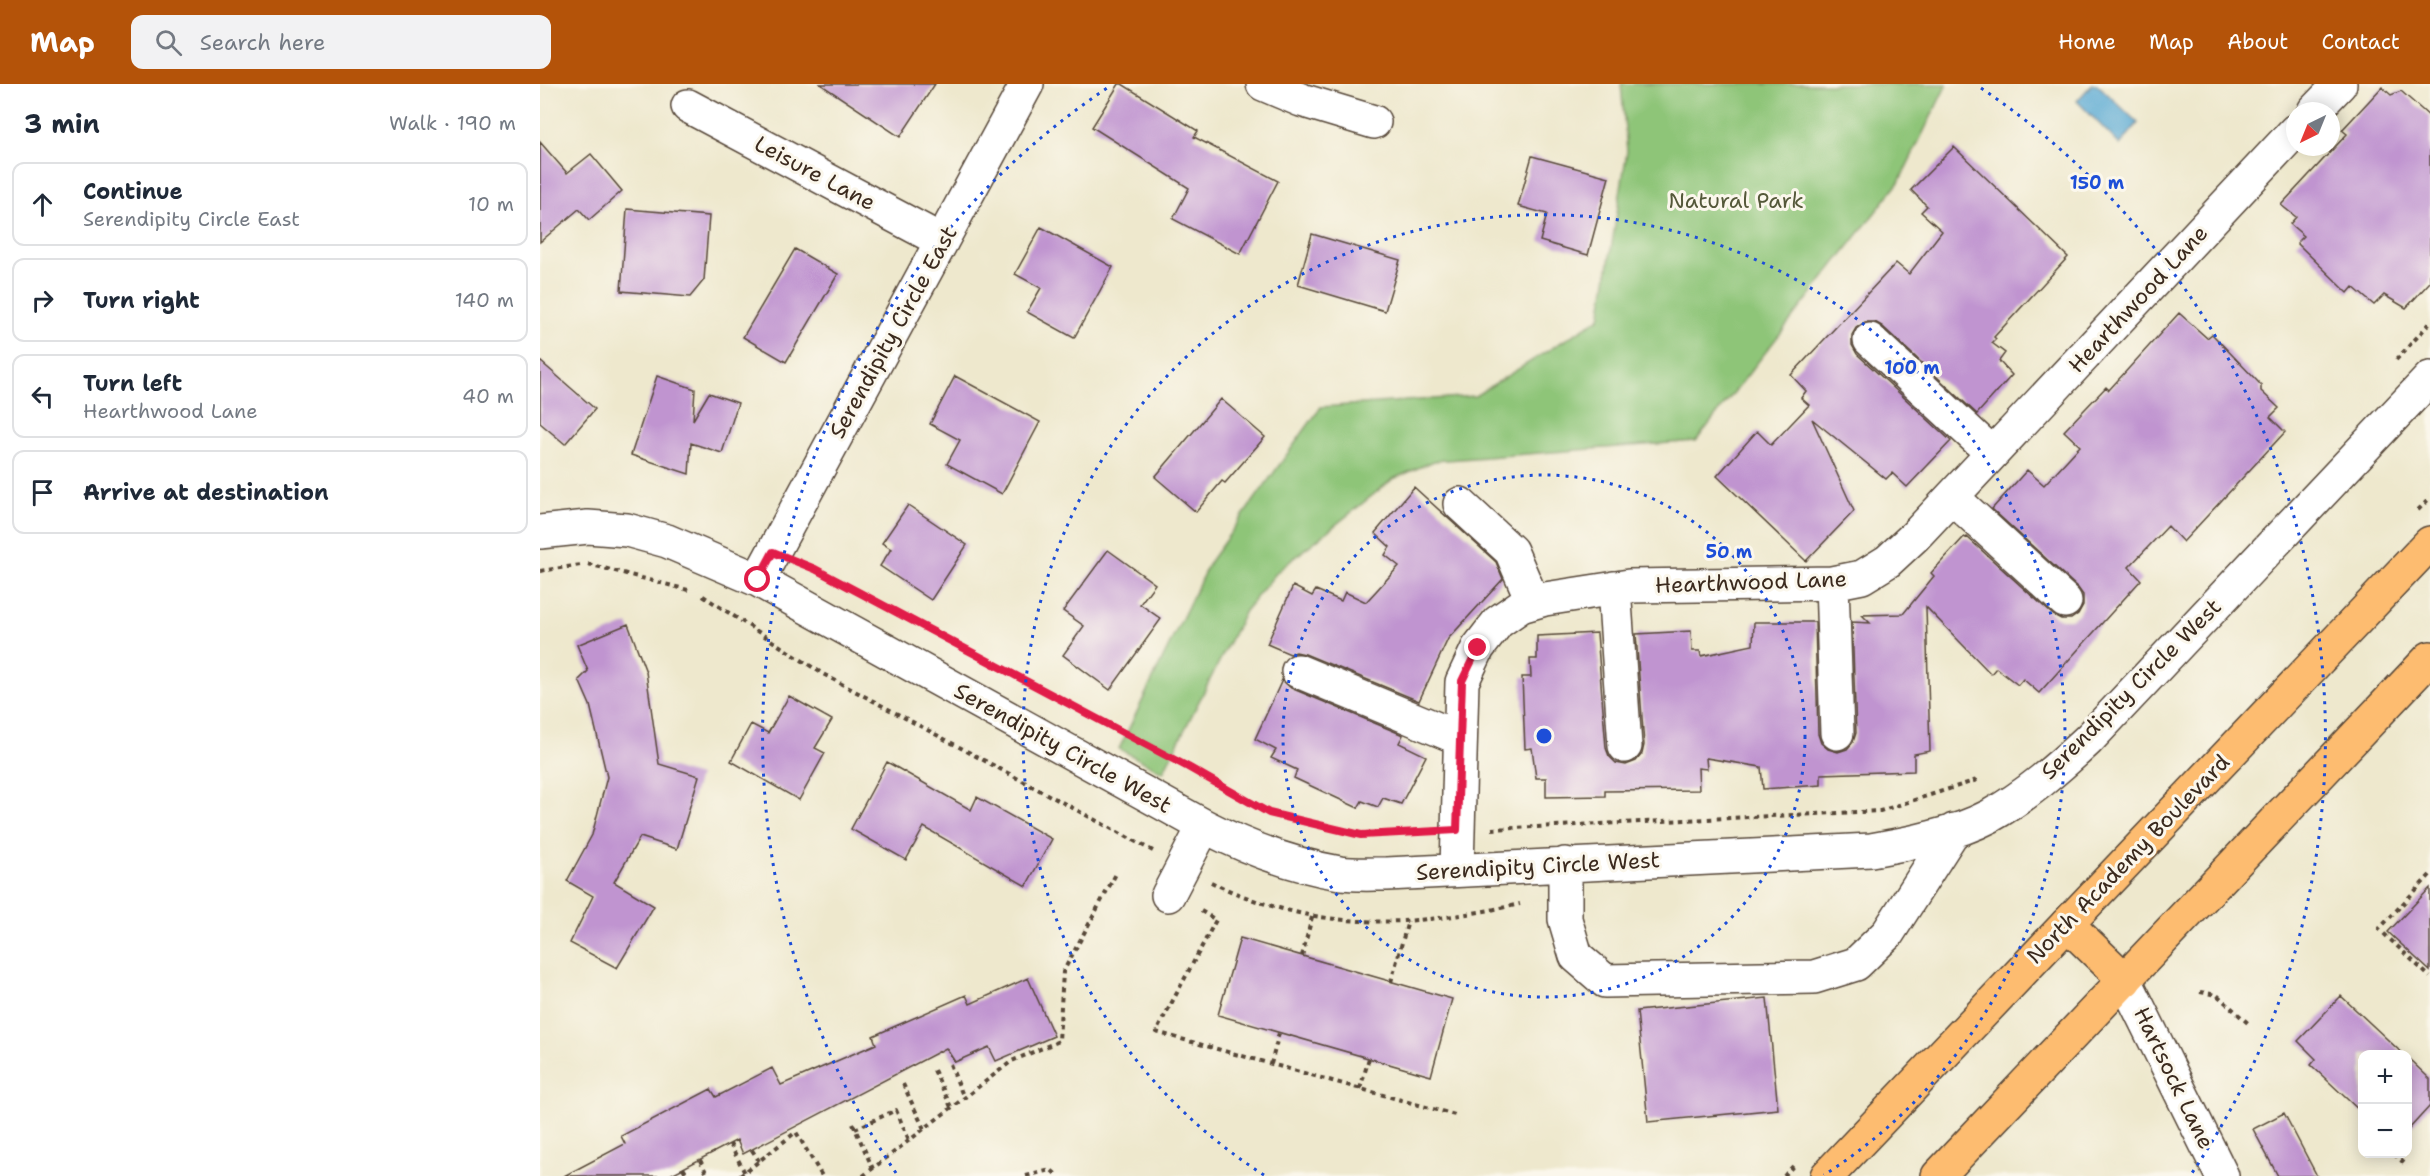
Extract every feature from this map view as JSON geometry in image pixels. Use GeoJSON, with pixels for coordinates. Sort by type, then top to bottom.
{"type":"FeatureCollection","features":[{"type":"Feature","properties":{"kind":"main road","name":"North Academy Boulevard"},"geometry":{"type":"LineString","coordinates":[[1827,1176],[2430,543]]}},
{"type":"Feature","properties":{"kind":"main road"},"geometry":{"type":"LineString","coordinates":[[1938,1176],[2430,658]]}},
{"type":"Feature","properties":{"kind":"main road"},"geometry":{"type":"LineString","coordinates":[[2067,924],[2125,980]]}},
{"type":"Feature","properties":{"kind":"street","name":"Serendipity Circle East"},"geometry":{"type":"LineString","coordinates":[[758,580],[1027,84]]}},
{"type":"Feature","properties":{"kind":"street"},"geometry":{"type":"LineString","coordinates":[[1263,84],[1301,100],[1374,122]]}},
{"type":"Feature","properties":{"kind":"street"},"geometry":{"type":"LineString","coordinates":[[2323,102],[2340,84]]}},
{"type":"Feature","properties":{"kind":"street","name":"Leisure Lane"},"geometry":{"type":"LineString","coordinates":[[688,106],[942,241]]}},
{"type":"Feature","properties":{"kind":"street","name":"Hearthwood Lane"},"geometry":{"type":"LineString","coordinates":[[1456,869],[1462,681],[1478,648],[1498,622],[1521,606],[1533,602],[1629,586],[1832,583],[1862,577],[1888,561],[1952,497],[2286,141]]}},
{"type":"Feature","properties":{"kind":"street"},"geometry":{"type":"LineString","coordinates":[[1870,340],[1992,453]]}},
{"type":"Feature","properties":{"kind":"street","name":"Serendipity Circle West"},"geometry":{"type":"LineString","coordinates":[[540,532],[588,527],[627,531],[667,541],[758,580],[1204,826],[1243,846],[1307,866],[1343,873],[1387,874],[1871,850],[1911,843],[1989,816],[2054,771],[2088,740],[2430,378]]}},
{"type":"Feature","properties":{"kind":"street"},"geometry":{"type":"LineString","coordinates":[[1952,497],[2065,601]]}},
{"type":"Feature","properties":{"kind":"street"},"geometry":{"type":"LineString","coordinates":[[1460,504],[1511,551],[1533,602]]}},
{"type":"Feature","properties":{"kind":"street"},"geometry":{"type":"LineString","coordinates":[[1832,583],[1838,732]]}},
{"type":"Feature","properties":{"kind":"street"},"geometry":{"type":"LineString","coordinates":[[1614,588],[1625,746]]}},
{"type":"Feature","properties":{"kind":"street"},"geometry":{"type":"LineString","coordinates":[[1298,671],[1459,738]]}},
{"type":"Feature","properties":{"kind":"street"},"geometry":{"type":"LineString","coordinates":[[1167,895],[1204,826]]}},
{"type":"Feature","properties":{"kind":"street"},"geometry":{"type":"LineString","coordinates":[[1565,864],[1565,919],[1576,956],[1605,981],[1814,977],[1856,964],[1888,933],[1954,830]]}},
{"type":"Feature","properties":{"kind":"street","name":"Hartsock Lane"},"geometry":{"type":"LineString","coordinates":[[2125,980],[2222,1176]]}},
{"type":"Feature","properties":{"kind":"path"},"geometry":{"type":"LineString","coordinates":[[2392,363],[2430,323]]}},
{"type":"Feature","properties":{"kind":"path"},"geometry":{"type":"LineString","coordinates":[[773,552],[815,569],[1188,767],[1269,813],[1361,835],[1880,811],[1988,777]]}},
{"type":"Feature","properties":{"kind":"path"},"geometry":{"type":"LineString","coordinates":[[540,571],[589,564],[698,593],[823,674],[1160,854]]}},
{"type":"Feature","properties":{"kind":"path"},"geometry":{"type":"LineString","coordinates":[[863,1176],[1012,1061],[1059,1041],[1064,972],[1117,872]]}},
{"type":"Feature","properties":{"kind":"path"},"geometry":{"type":"LineString","coordinates":[[2430,875],[2379,929],[2430,977]]}},
{"type":"Feature","properties":{"kind":"path"},"geometry":{"type":"LineString","coordinates":[[1201,911],[1216,920],[1156,1032],[1455,1115]]}},
{"type":"Feature","properties":{"kind":"path"},"geometry":{"type":"LineString","coordinates":[[1302,956],[1312,916]]}},
{"type":"Feature","properties":{"kind":"path"},"geometry":{"type":"LineString","coordinates":[[1391,982],[1408,921]]}},
{"type":"Feature","properties":{"kind":"path"},"geometry":{"type":"LineString","coordinates":[[2200,992],[2217,995],[2249,1024]]}},
{"type":"Feature","properties":{"kind":"path"},"geometry":{"type":"LineString","coordinates":[[1271,1064],[1279,1033]]}},
{"type":"Feature","properties":{"kind":"path"},"geometry":{"type":"LineString","coordinates":[[1360,1089],[1369,1058]]}},
{"type":"Feature","properties":{"kind":"path"},"geometry":{"type":"LineString","coordinates":[[950,1064],[963,1098]]}},
{"type":"Feature","properties":{"kind":"path"},"geometry":{"type":"LineString","coordinates":[[934,1070],[951,1107]]}},
{"type":"Feature","properties":{"kind":"path"},"geometry":{"type":"LineString","coordinates":[[903,1084],[924,1129]]}},
{"type":"Feature","properties":{"kind":"path"},"geometry":{"type":"LineString","coordinates":[[855,1129],[896,1110],[909,1140]]}},
{"type":"Feature","properties":{"kind":"path"},"geometry":{"type":"LineString","coordinates":[[853,1124],[873,1168]]}},
{"type":"Feature","properties":{"kind":"path"},"geometry":{"type":"LineString","coordinates":[[730,1144],[742,1174],[796,1132],[822,1176]]}},
{"type":"Feature","properties":{"kind":"path"},"geometry":{"type":"LineString","coordinates":[[752,1150],[759,1161]]}},
{"type":"Feature","properties":{"kind":"path"},"geometry":{"type":"LineString","coordinates":[[2398,1158],[2404,1163]]}},
{"type":"Feature","properties":{"kind":"path"},"geometry":{"type":"LineString","coordinates":[[700,1160],[708,1176]]}},
{"type":"Feature","properties":{"kind":"path"},"geometry":{"type":"LineString","coordinates":[[684,1168],[688,1176]]}},
{"type":"Feature","properties":{"kind":"path"},"geometry":{"type":"LineString","coordinates":[[1026,1176],[1051,1170],[1058,1176]]}},
{"type":"Feature","properties":{"kind":"green space","name":"Natural Park"},"geometry":{"type":"Polygon","coordinates":[[[1621,84],[1947,84],[1899,182],[1696,441],[1434,461],[1393,479],[1278,571],[1245,611],[1163,772],[1119,749],[1209,563],[1321,407],[1475,396],[1600,318],[1627,151],[1621,84]]]}},
{"type":"Feature","properties":{"kind":"water"},"geometry":{"type":"Polygon","coordinates":[[[2092,84],[2097,84],[2138,123],[2120,145],[2077,101],[2092,84]]]}},
{"type":"Feature","properties":{"kind":"building"},"geometry":{"type":"Polygon","coordinates":[[[820,84],[935,84],[900,137],[820,84]]]}},
{"type":"Feature","properties":{"kind":"building"},"geometry":{"type":"Polygon","coordinates":[[[1119,84],[1198,131],[1194,137],[1278,181],[1240,254],[1173,219],[1189,188],[1092,127],[1119,84]]]}},
{"type":"Feature","properties":{"kind":"building"},"geometry":{"type":"Polygon","coordinates":[[[2382,87],[2391,95],[2401,91],[2430,117],[2430,282],[2406,308],[2384,295],[2374,305],[2353,287],[2348,293],[2297,243],[2304,236],[2290,224],[2296,217],[2281,205],[2327,156],[2340,156],[2340,142],[2347,134],[2342,130],[2382,87]]]}},
{"type":"Feature","properties":{"kind":"building"},"geometry":{"type":"Polygon","coordinates":[[[540,142],[567,173],[591,154],[622,191],[589,220],[579,209],[540,242],[540,142]]]}},
{"type":"Feature","properties":{"kind":"building"},"geometry":{"type":"Polygon","coordinates":[[[1954,147],[2068,257],[1994,337],[1996,339],[1992,343],[2005,353],[1999,361],[2012,375],[1977,414],[1882,326],[1875,322],[1865,322],[1856,328],[1852,335],[1852,345],[1857,354],[1951,441],[1907,487],[1892,473],[1886,479],[1812,419],[1854,511],[1806,561],[1717,476],[1757,431],[1771,445],[1809,405],[1801,398],[1806,391],[1791,375],[1896,263],[1909,274],[1942,231],[1921,212],[1927,206],[1911,190],[1954,147]]]}},
{"type":"Feature","properties":{"kind":"building"},"geometry":{"type":"Polygon","coordinates":[[[1532,156],[1609,177],[1588,255],[1540,241],[1547,214],[1518,206],[1532,156]]]}},
{"type":"Feature","properties":{"kind":"building"},"geometry":{"type":"Polygon","coordinates":[[[627,209],[709,216],[704,280],[690,297],[621,291],[627,209]]]}},
{"type":"Feature","properties":{"kind":"building"},"geometry":{"type":"Polygon","coordinates":[[[1041,227],[1113,267],[1074,338],[1027,312],[1041,288],[1015,274],[1041,227]]]}},
{"type":"Feature","properties":{"kind":"building"},"geometry":{"type":"Polygon","coordinates":[[[1312,234],[1400,260],[1385,311],[1298,285],[1312,234]]]}},
{"type":"Feature","properties":{"kind":"building"},"geometry":{"type":"Polygon","coordinates":[[[795,249],[838,274],[786,362],[743,337],[795,249]]]}},
{"type":"Feature","properties":{"kind":"building"},"geometry":{"type":"Polygon","coordinates":[[[2179,313],[2207,338],[2212,334],[2261,385],[2261,391],[2279,408],[2270,417],[2285,432],[2183,542],[2168,526],[2129,567],[2141,580],[2039,693],[2023,679],[2018,685],[1996,668],[1991,674],[1926,607],[1930,751],[1914,754],[1914,771],[1821,774],[1821,785],[1763,789],[1761,767],[1706,758],[1707,769],[1698,768],[1699,790],[1605,791],[1605,796],[1546,797],[1546,778],[1536,778],[1532,748],[1525,749],[1522,677],[1531,677],[1530,659],[1537,659],[1537,636],[1597,633],[1606,748],[1609,756],[1616,763],[1626,765],[1636,761],[1642,754],[1644,745],[1636,634],[1691,631],[1692,651],[1700,651],[1701,656],[1753,645],[1754,622],[1815,622],[1818,734],[1821,743],[1828,749],[1838,752],[1847,749],[1856,733],[1852,622],[1870,623],[1862,615],[1903,614],[1934,576],[1931,573],[1964,537],[1967,537],[2053,615],[2061,619],[2071,619],[2078,614],[2083,605],[2083,595],[2078,588],[1992,509],[2027,470],[2044,485],[2080,446],[2064,431],[2106,387],[2109,390],[2179,313]]]}},
{"type":"Feature","properties":{"kind":"building"},"geometry":{"type":"Polygon","coordinates":[[[540,361],[595,409],[565,444],[540,423],[540,361]]]}},
{"type":"Feature","properties":{"kind":"building"},"geometry":{"type":"Polygon","coordinates":[[[657,376],[695,389],[693,420],[709,393],[738,403],[722,453],[691,443],[689,474],[631,455],[657,376]]]}},
{"type":"Feature","properties":{"kind":"building"},"geometry":{"type":"Polygon","coordinates":[[[955,376],[1040,422],[1002,494],[947,464],[960,440],[930,424],[955,376]]]}},
{"type":"Feature","properties":{"kind":"building"},"geometry":{"type":"Polygon","coordinates":[[[1221,399],[1265,437],[1225,483],[1222,481],[1196,512],[1155,477],[1221,399]]]}},
{"type":"Feature","properties":{"kind":"building"},"geometry":{"type":"Polygon","coordinates":[[[1414,487],[1496,562],[1503,579],[1448,639],[1419,701],[1305,654],[1296,652],[1290,654],[1267,644],[1293,586],[1312,596],[1316,590],[1341,601],[1345,592],[1366,602],[1399,566],[1385,555],[1390,547],[1375,533],[1414,487]]]}},
{"type":"Feature","properties":{"kind":"building"},"geometry":{"type":"Polygon","coordinates":[[[908,505],[967,545],[931,600],[880,566],[891,549],[882,543],[908,505]]]}},
{"type":"Feature","properties":{"kind":"building"},"geometry":{"type":"Polygon","coordinates":[[[1108,550],[1155,584],[1140,604],[1161,619],[1110,690],[1063,655],[1084,626],[1063,611],[1108,550]]]}},
{"type":"Feature","properties":{"kind":"building"},"geometry":{"type":"Polygon","coordinates":[[[628,624],[646,672],[659,764],[699,776],[677,849],[640,837],[614,882],[654,906],[617,968],[570,943],[593,896],[567,881],[592,835],[607,777],[590,705],[579,680],[588,671],[577,645],[628,624]]]}},
{"type":"Feature","properties":{"kind":"building"},"geometry":{"type":"Polygon","coordinates":[[[1282,680],[1291,688],[1403,735],[1399,743],[1426,756],[1401,804],[1383,798],[1378,807],[1362,801],[1358,808],[1294,778],[1297,770],[1271,758],[1276,750],[1255,739],[1282,680]]]}},
{"type":"Feature","properties":{"kind":"building"},"geometry":{"type":"Polygon","coordinates":[[[789,696],[832,720],[815,748],[825,753],[799,800],[731,761],[751,724],[768,733],[789,696]]]}},
{"type":"Feature","properties":{"kind":"building"},"geometry":{"type":"Polygon","coordinates":[[[887,762],[971,810],[977,797],[1052,839],[1026,886],[924,827],[906,860],[851,829],[887,762]]]}},
{"type":"Feature","properties":{"kind":"building"},"geometry":{"type":"Polygon","coordinates":[[[2430,888],[2430,971],[2388,932],[2430,888]]]}},
{"type":"Feature","properties":{"kind":"building"},"geometry":{"type":"Polygon","coordinates":[[[1240,938],[1452,999],[1431,1076],[1218,1015],[1240,938]]]}},
{"type":"Feature","properties":{"kind":"building"},"geometry":{"type":"Polygon","coordinates":[[[1028,978],[1054,1036],[996,1061],[989,1047],[955,1062],[946,1048],[743,1154],[737,1140],[668,1176],[564,1176],[625,1144],[621,1136],[711,1089],[716,1097],[772,1068],[781,1085],[876,1044],[873,1036],[966,995],[970,1004],[1028,978]]]}},
{"type":"Feature","properties":{"kind":"building"},"geometry":{"type":"Polygon","coordinates":[[[2341,996],[2399,1050],[2358,1050],[2358,1109],[2311,1065],[2316,1059],[2298,1041],[2341,996]]]}},
{"type":"Feature","properties":{"kind":"building"},"geometry":{"type":"Polygon","coordinates":[[[1767,998],[1778,1109],[1648,1122],[1637,1011],[1767,998]]]}},
{"type":"Feature","properties":{"kind":"building"},"geometry":{"type":"Polygon","coordinates":[[[2412,1062],[2430,1079],[2430,1106],[2412,1126],[2412,1062]]]}},
{"type":"Feature","properties":{"kind":"building"},"geometry":{"type":"Polygon","coordinates":[[[2284,1113],[2317,1176],[2278,1176],[2253,1129],[2284,1113]]]}},
{"type":"Feature","properties":{"kind":"route"},"geometry":{"type":"LineString","coordinates":[[758,580],[773,552],[815,569],[1188,767],[1269,813],[1361,835],[1457,830],[1462,681],[1478,648]]}}]}
